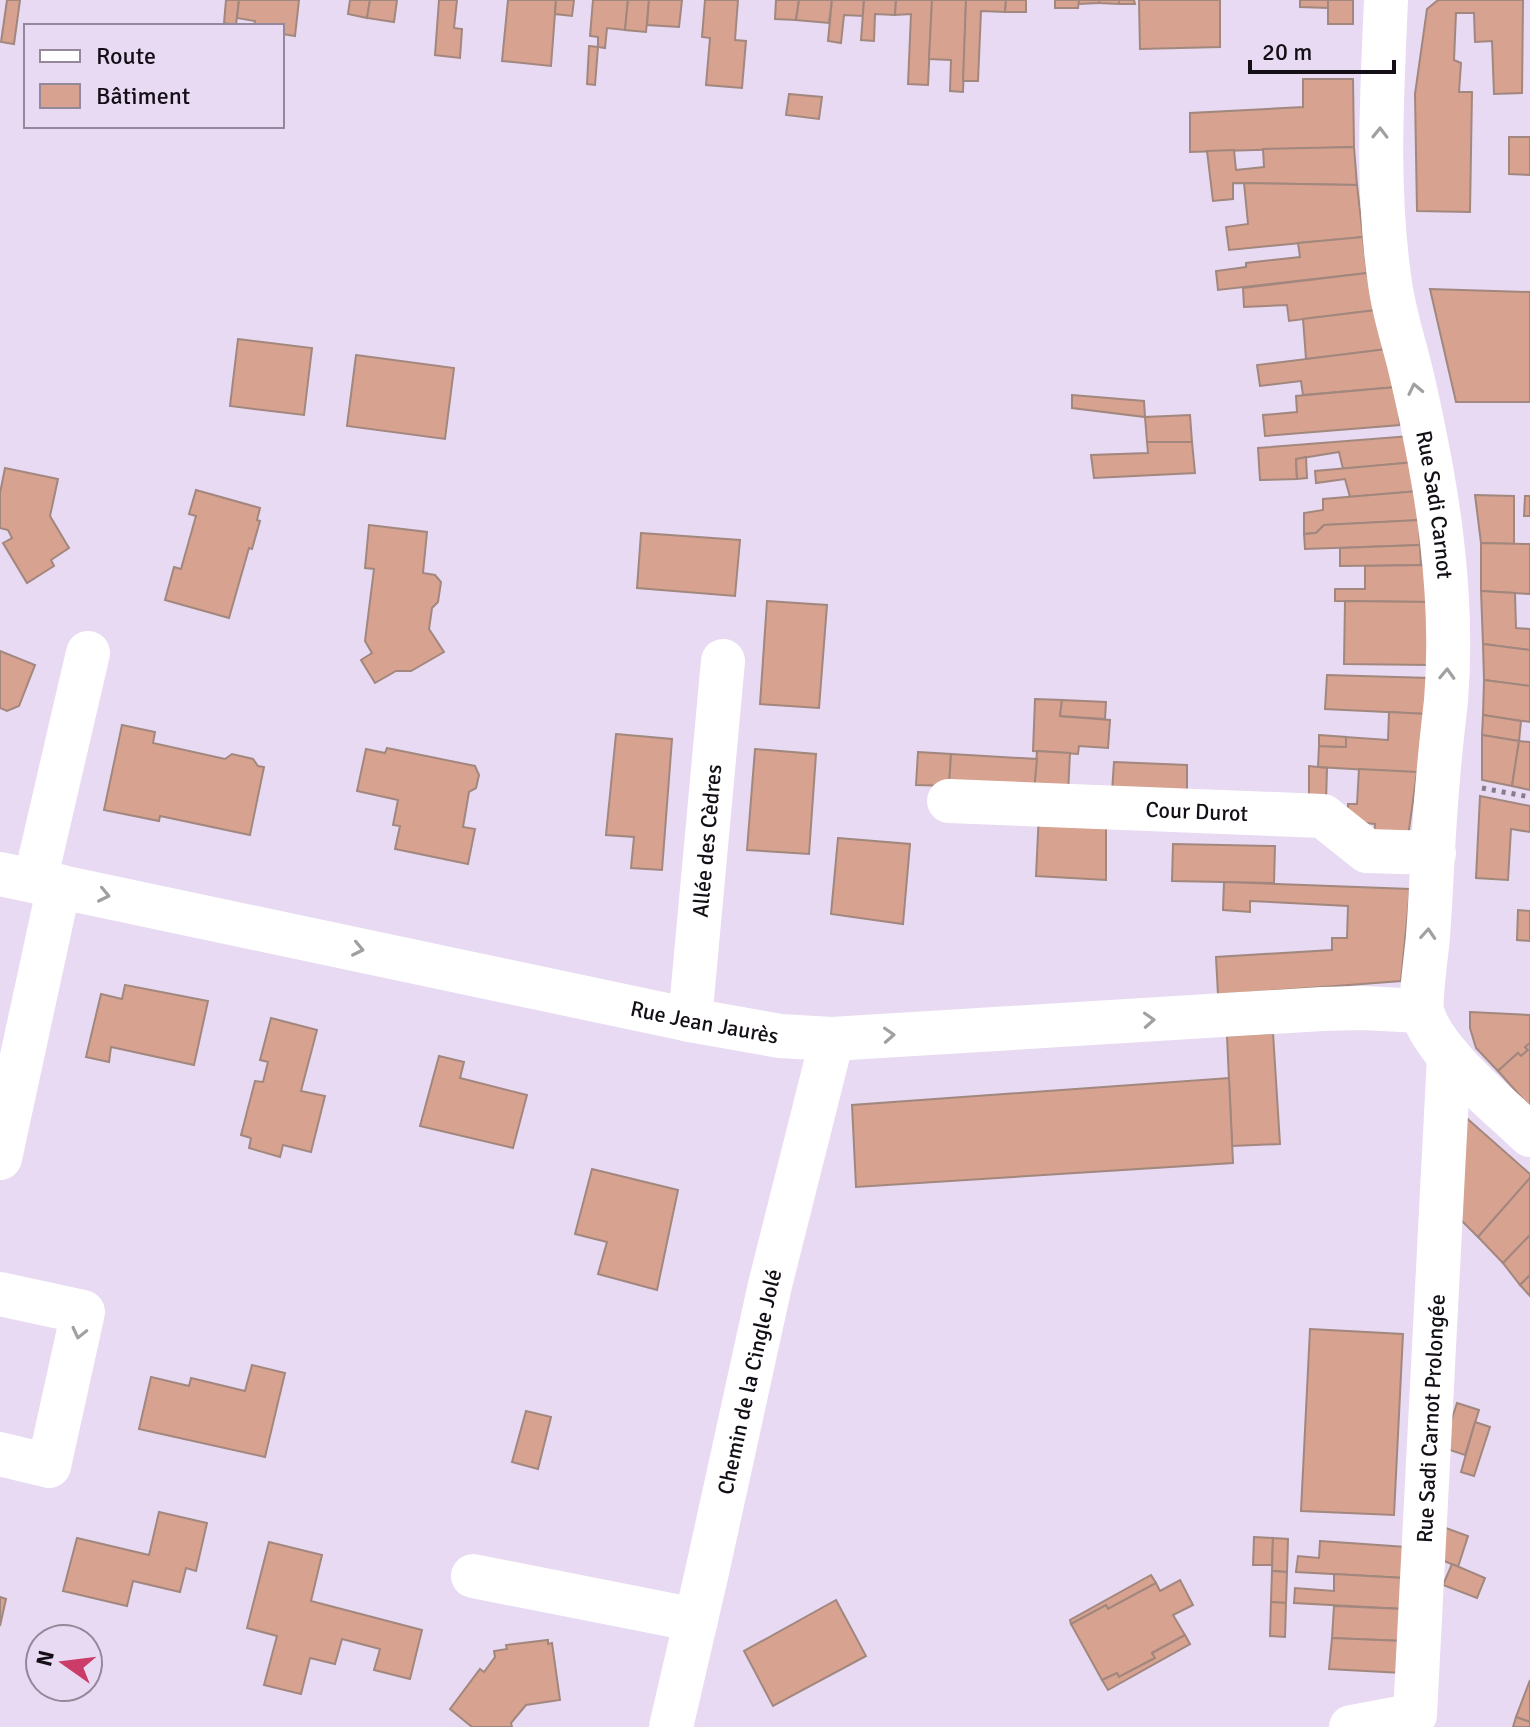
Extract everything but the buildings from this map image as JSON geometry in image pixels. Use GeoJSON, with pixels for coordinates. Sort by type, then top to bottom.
{"type":"FeatureCollection","features":[{"type":"Feature","properties":{"kind":"street","name":"Rue Sadi Carnot"},"geometry":{"type":"LineString","coordinates":[[1386,0],[1380,141],[1386,255],[1397,319],[1432,468],[1447,600],[1446,697],[1437,780],[1422,1011]]}},
{"type":"Feature","properties":{"kind":"street"},"geometry":{"type":"LineString","coordinates":[[0,1158],[31,880],[88,653]]}},
{"type":"Feature","properties":{"kind":"street","name":"Allée des Cèdres"},"geometry":{"type":"LineString","coordinates":[[690,1020],[723,661]]}},
{"type":"Feature","properties":{"kind":"street","name":"Cour Durot"},"geometry":{"type":"LineString","coordinates":[[949,801],[1323,816],[1367,851],[1434,853]]}},
{"type":"Feature","properties":{"kind":"street","name":"Rue Jean Jaurès"},"geometry":{"type":"LineString","coordinates":[[31,880],[690,1020],[780,1036],[832,1039],[1322,1009],[1422,1011]]}},
{"type":"Feature","properties":{"kind":"street"},"geometry":{"type":"LineString","coordinates":[[1422,1011],[1436,1040],[1449,1056],[1530,1135]]}},
{"type":"Feature","properties":{"kind":"street","name":"Chemin de la Cingle Jolé"},"geometry":{"type":"LineString","coordinates":[[671,1727],[770,1285],[832,1039]]}},
{"type":"Feature","properties":{"kind":"street","name":"Rue Sadi Carnot Prolongée"},"geometry":{"type":"LineString","coordinates":[[1351,1727],[1415,1715],[1449,1056]]}},
{"type":"Feature","properties":{"kind":"street"},"geometry":{"type":"LineString","coordinates":[[0,1294],[83,1312],[49,1466],[0,1454]]}},
{"type":"Feature","properties":{"kind":"street"},"geometry":{"type":"LineString","coordinates":[[473,1576],[696,1620]]}}]}
